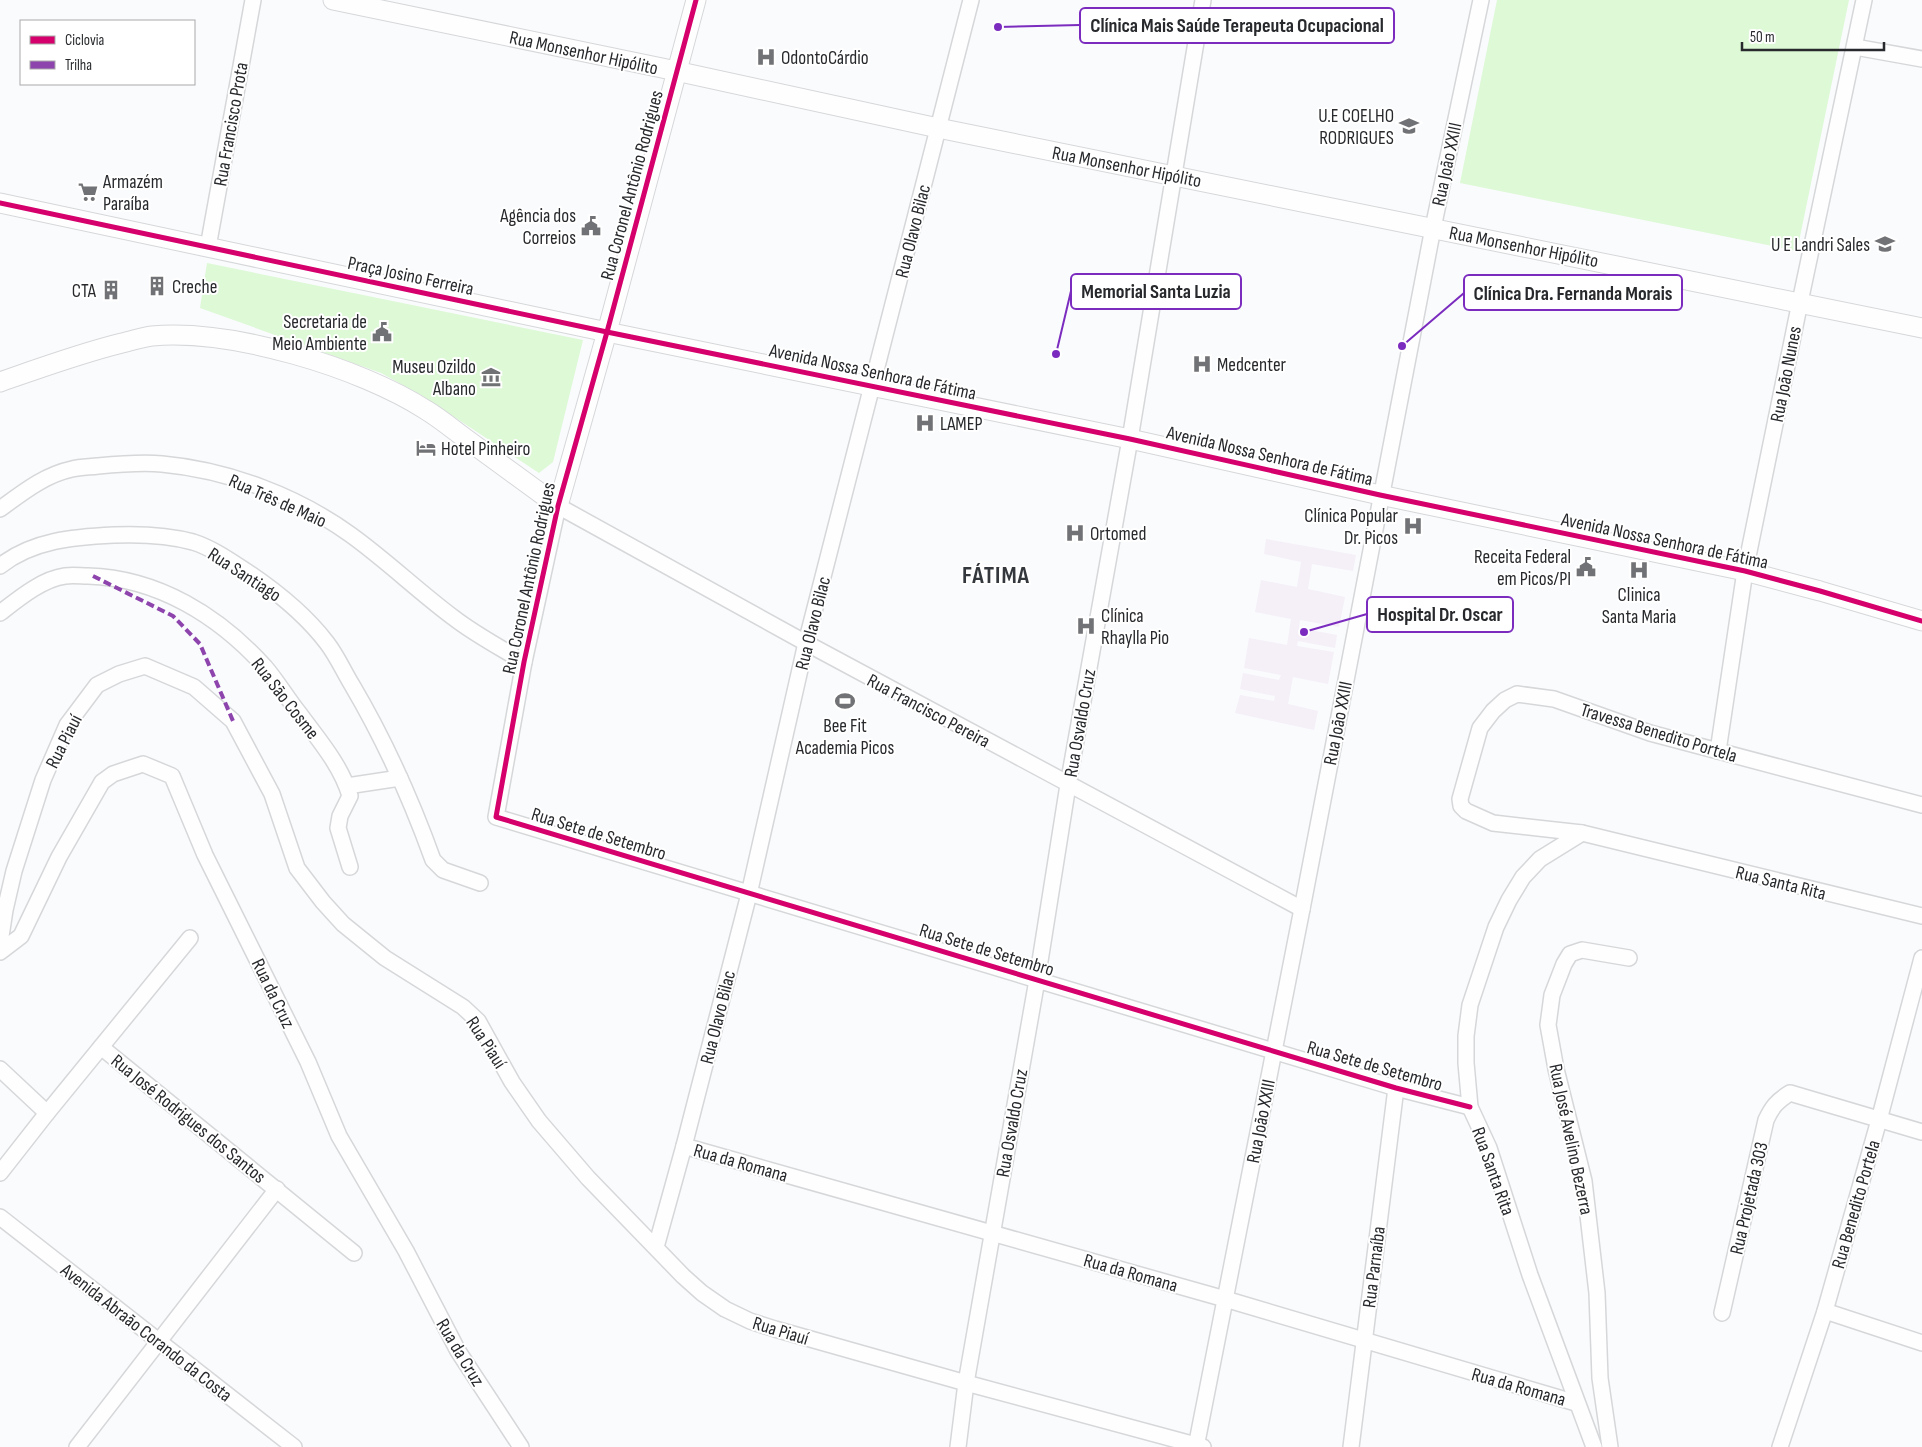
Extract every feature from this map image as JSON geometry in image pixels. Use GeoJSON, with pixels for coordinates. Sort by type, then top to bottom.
{"type":"FeatureCollection","features":[{"type":"Feature","properties":{"kind":"street","name":"Rua Francisco Prota"},"geometry":{"type":"LineString","coordinates":[[208,247],[253,0]]}},
{"type":"Feature","properties":{"kind":"street","name":"Rua Monsenhor Hipólito"},"geometry":{"type":"LineString","coordinates":[[333,0],[678,71],[938,128],[1922,328]]}},
{"type":"Feature","properties":{"kind":"street","name":"Rua Coronel Antônio Rodrigues"},"geometry":{"type":"LineString","coordinates":[[496,817],[524,662],[558,506],[696,0]]}},
{"type":"Feature","properties":{"kind":"street","name":"Rua Olavo Bilac"},"geometry":{"type":"LineString","coordinates":[[656,1247],[749,894],[806,644],[971,0]]}},
{"type":"Feature","properties":{"kind":"street","name":"Rua Osvaldo Cruz"},"geometry":{"type":"LineString","coordinates":[[958,1447],[966,1384],[1068,785],[1130,439],[1203,0]]}},
{"type":"Feature","properties":{"kind":"street","name":"Rua João XXIII"},"geometry":{"type":"LineString","coordinates":[[1199,1446],[1225,1299],[1302,909],[1432,228],[1481,0]]}},
{"type":"Feature","properties":{"kind":"street","name":"Rua João Nunes"},"geometry":{"type":"LineString","coordinates":[[1718,751],[1745,572],[1864,0]]}},
{"type":"Feature","properties":{"kind":"street"},"geometry":{"type":"LineString","coordinates":[[1855,47],[1922,59]]}},
{"type":"Feature","properties":{"kind":"street","name":"Praça Josino Ferreira"},"geometry":{"type":"LineString","coordinates":[[0,203],[607,332]]}},
{"type":"Feature","properties":{"kind":"street","name":"Avenida Nossa Senhora de Fátima"},"geometry":{"type":"LineString","coordinates":[[607,332],[1130,439],[1380,495],[1745,572],[1820,591],[1922,621]]}},
{"type":"Feature","properties":{"kind":"street"},"geometry":{"type":"LineString","coordinates":[[0,382],[107,347],[151,336],[181,336],[237,342],[273,349],[311,359],[391,390],[426,410],[558,506]]}},
{"type":"Feature","properties":{"kind":"street","name":"Rua Três de Maio"},"geometry":{"type":"LineString","coordinates":[[0,509],[30,487],[48,477],[71,469],[116,464],[161,464],[205,470],[243,481],[288,499],[351,535],[454,619],[524,662]]}},
{"type":"Feature","properties":{"kind":"street","name":"Rua Francisco Pereira"},"geometry":{"type":"LineString","coordinates":[[558,506],[806,644],[1302,909]]}},
{"type":"Feature","properties":{"kind":"street","name":"Rua Santiago"},"geometry":{"type":"LineString","coordinates":[[0,566],[32,548],[55,540],[78,536],[134,534],[193,542],[217,552],[265,583],[291,603],[327,643],[372,719],[414,809],[432,860],[443,870],[480,883]]}},
{"type":"Feature","properties":{"kind":"street","name":"Rua São Cosme"},"geometry":{"type":"LineString","coordinates":[[0,613],[45,583],[65,576],[120,578],[154,588],[183,601],[223,628],[265,667],[332,757],[347,786]]}},
{"type":"Feature","properties":{"kind":"street","name":"Rua Piauí"},"geometry":{"type":"LineString","coordinates":[[0,943],[5,910],[17,862],[43,780],[67,725],[97,685],[119,674],[145,666],[194,687],[234,721],[272,794],[297,868],[323,902],[343,924],[385,958],[463,1008],[478,1021],[508,1075],[539,1120],[588,1178],[683,1276],[702,1293],[725,1309],[750,1321],[966,1384],[1199,1446]]}},
{"type":"Feature","properties":{"kind":"street","name":"Travessa Benedito Portela"},"geometry":{"type":"LineString","coordinates":[[1460,799],[1480,728],[1493,711],[1505,700],[1517,694],[1554,698],[1650,733],[1922,805]]}},
{"type":"Feature","properties":{"kind":"street","name":"Rua da Cruz"},"geometry":{"type":"LineString","coordinates":[[0,952],[21,936],[59,857],[102,782],[113,774],[143,764],[172,776],[205,855],[308,1062],[339,1136],[406,1251],[458,1351],[522,1447]]}},
{"type":"Feature","properties":{"kind":"street"},"geometry":{"type":"LineString","coordinates":[[350,867],[338,828],[340,816],[350,796],[347,786],[400,778]]}},
{"type":"Feature","properties":{"kind":"street","name":"Rua Santa Rita"},"geometry":{"type":"LineString","coordinates":[[1460,799],[1466,811],[1493,823],[1582,833],[1922,916]]}},
{"type":"Feature","properties":{"kind":"street","name":"Rua Sete de Setembro"},"geometry":{"type":"LineString","coordinates":[[496,817],[1396,1088],[1470,1107]]}},
{"type":"Feature","properties":{"kind":"street","name":"Rua Santa Rita"},"geometry":{"type":"LineString","coordinates":[[1582,833],[1540,859],[1523,877],[1496,927],[1470,1005],[1466,1036],[1466,1063],[1470,1107],[1489,1148],[1530,1275],[1576,1403],[1594,1447]]}},
{"type":"Feature","properties":{"kind":"street"},"geometry":{"type":"LineString","coordinates":[[0,1173],[47,1112],[190,938]]}},
{"type":"Feature","properties":{"kind":"street","name":"Rua José Avelino Bezerra"},"geometry":{"type":"LineString","coordinates":[[1610,1447],[1600,1378],[1597,1293],[1584,1181],[1556,1069],[1548,1025],[1552,995],[1570,954],[1582,950],[1629,958]]}},
{"type":"Feature","properties":{"kind":"street","name":"Rua Benedito Portela"},"geometry":{"type":"LineString","coordinates":[[1780,1447],[1825,1311],[1922,958]]}},
{"type":"Feature","properties":{"kind":"street","name":"Rua José Rodrigues dos Santos"},"geometry":{"type":"LineString","coordinates":[[101,1047],[354,1253]]}},
{"type":"Feature","properties":{"kind":"street"},"geometry":{"type":"LineString","coordinates":[[0,1069],[47,1112]]}},
{"type":"Feature","properties":{"kind":"street","name":"Rua Parnaíba"},"geometry":{"type":"LineString","coordinates":[[1351,1447],[1396,1088]]}},
{"type":"Feature","properties":{"kind":"street","name":"Rua Projetada 303"},"geometry":{"type":"LineString","coordinates":[[1722,1313],[1766,1120],[1771,1108],[1778,1100],[1790,1093],[1879,1120]]}},
{"type":"Feature","properties":{"kind":"street"},"geometry":{"type":"LineString","coordinates":[[1879,1120],[1922,1132]]}},
{"type":"Feature","properties":{"kind":"street","name":"Rua da Romana"},"geometry":{"type":"LineString","coordinates":[[684,1146],[1225,1299],[1576,1403]]}},
{"type":"Feature","properties":{"kind":"street"},"geometry":{"type":"LineString","coordinates":[[77,1447],[276,1189]]}},
{"type":"Feature","properties":{"kind":"street","name":"Avenida Abraão Corando da Costa"},"geometry":{"type":"LineString","coordinates":[[0,1217],[294,1447]]}},
{"type":"Feature","properties":{"kind":"street"},"geometry":{"type":"LineString","coordinates":[[1825,1311],[1922,1343]]}},
{"type":"Feature","properties":{"kind":"shaded area"},"geometry":{"type":"Polygon","coordinates":[[[1266,539],[1356,555],[1353,571],[1312,564],[1308,589],[1345,597],[1339,627],[1300,620],[1299,628],[1337,635],[1335,648],[1298,641],[1297,646],[1334,652],[1328,684],[1293,677],[1288,704],[1318,711],[1314,730],[1235,713],[1240,695],[1274,701],[1275,696],[1240,689],[1243,673],[1279,680],[1281,675],[1244,668],[1249,638],[1287,645],[1291,619],[1255,612],[1261,580],[1297,587],[1301,562],[1264,554],[1266,539]]]}},
{"type":"Feature","properties":{"kind":"green space"},"geometry":{"type":"Polygon","coordinates":[[[1497,0],[1849,0],[1797,251],[1460,183],[1497,0]]]}},
{"type":"Feature","properties":{"kind":"green space"},"geometry":{"type":"Polygon","coordinates":[[[207,263],[583,340],[553,462],[539,473],[421,395],[381,373],[200,308],[207,263]]]}},
{"type":"Feature","properties":{"kind":"marked path"},"geometry":{"type":"LineString","coordinates":[[93,576],[173,616],[200,644],[233,721]]}},
{"type":"Feature","properties":{"kind":"cycle path"},"geometry":{"type":"LineString","coordinates":[[696,0],[558,506],[524,662],[496,817],[1396,1088],[1470,1107]]}},
{"type":"Feature","properties":{"kind":"cycle path"},"geometry":{"type":"LineString","coordinates":[[0,203],[607,332],[1130,439],[1380,495],[1745,571],[1922,621]]}},
{"type":"Feature","properties":{"kind":"place","name":"Clínica Mais Saúde Terapeuta Ocupacional"},"geometry":{"type":"Point","coordinates":[998,27]}},
{"type":"Feature","properties":{"kind":"place","name":"OdontoCárdio"},"geometry":{"type":"Point","coordinates":[766,57]}},
{"type":"Feature","properties":{"kind":"place","name":"U.E COELHO RODRIGUES"},"geometry":{"type":"Point","coordinates":[1409,126]}},
{"type":"Feature","properties":{"kind":"place","name":"Armazém Paraíba"},"geometry":{"type":"Point","coordinates":[88,192]}},
{"type":"Feature","properties":{"kind":"place","name":"Agência dos Correios"},"geometry":{"type":"Point","coordinates":[591,226]}},
{"type":"Feature","properties":{"kind":"place","name":"U E Landri Sales"},"geometry":{"type":"Point","coordinates":[1885,244]}},
{"type":"Feature","properties":{"kind":"place","name":"Creche"},"geometry":{"type":"Point","coordinates":[157,286]}},
{"type":"Feature","properties":{"kind":"place","name":"CTA"},"geometry":{"type":"Point","coordinates":[111,290]}},
{"type":"Feature","properties":{"kind":"place","name":"Secretaria de Meio Ambiente"},"geometry":{"type":"Point","coordinates":[382,332]}},
{"type":"Feature","properties":{"kind":"place","name":"Clínica Dra. Fernanda Morais"},"geometry":{"type":"Point","coordinates":[1402,346]}},
{"type":"Feature","properties":{"kind":"place","name":"Memorial Santa Luzia"},"geometry":{"type":"Point","coordinates":[1056,354]}},
{"type":"Feature","properties":{"kind":"place","name":"Medcenter"},"geometry":{"type":"Point","coordinates":[1202,364]}},
{"type":"Feature","properties":{"kind":"place","name":"Museu Ozildo Albano"},"geometry":{"type":"Point","coordinates":[491,377]}},
{"type":"Feature","properties":{"kind":"place","name":"LAMEP"},"geometry":{"type":"Point","coordinates":[925,423]}},
{"type":"Feature","properties":{"kind":"place","name":"Hotel Pinheiro"},"geometry":{"type":"Point","coordinates":[426,448]}},
{"type":"Feature","properties":{"kind":"place","name":"Clínica Popular Dr. Picos"},"geometry":{"type":"Point","coordinates":[1413,526]}},
{"type":"Feature","properties":{"kind":"place","name":"Ortomed"},"geometry":{"type":"Point","coordinates":[1075,533]}},
{"type":"Feature","properties":{"kind":"place","name":"Receita Federal em Picos/PI"},"geometry":{"type":"Point","coordinates":[1586,567]}},
{"type":"Feature","properties":{"kind":"place","name":"Clinica Santa Maria"},"geometry":{"type":"Point","coordinates":[1639,570]}},
{"type":"Feature","properties":{"kind":"place","name":"Clínica Rhaylla Pio"},"geometry":{"type":"Point","coordinates":[1086,626]}},
{"type":"Feature","properties":{"kind":"place","name":"Hospital Dr. Oscar"},"geometry":{"type":"Point","coordinates":[1304,632]}},
{"type":"Feature","properties":{"kind":"place","name":"Bee Fit Academia Picos"},"geometry":{"type":"Point","coordinates":[845,701]}},
{"type":"Feature","properties":{"kind":"district","name":"FÁTIMA"},"geometry":{"type":"Point","coordinates":[996,575]}}]}
